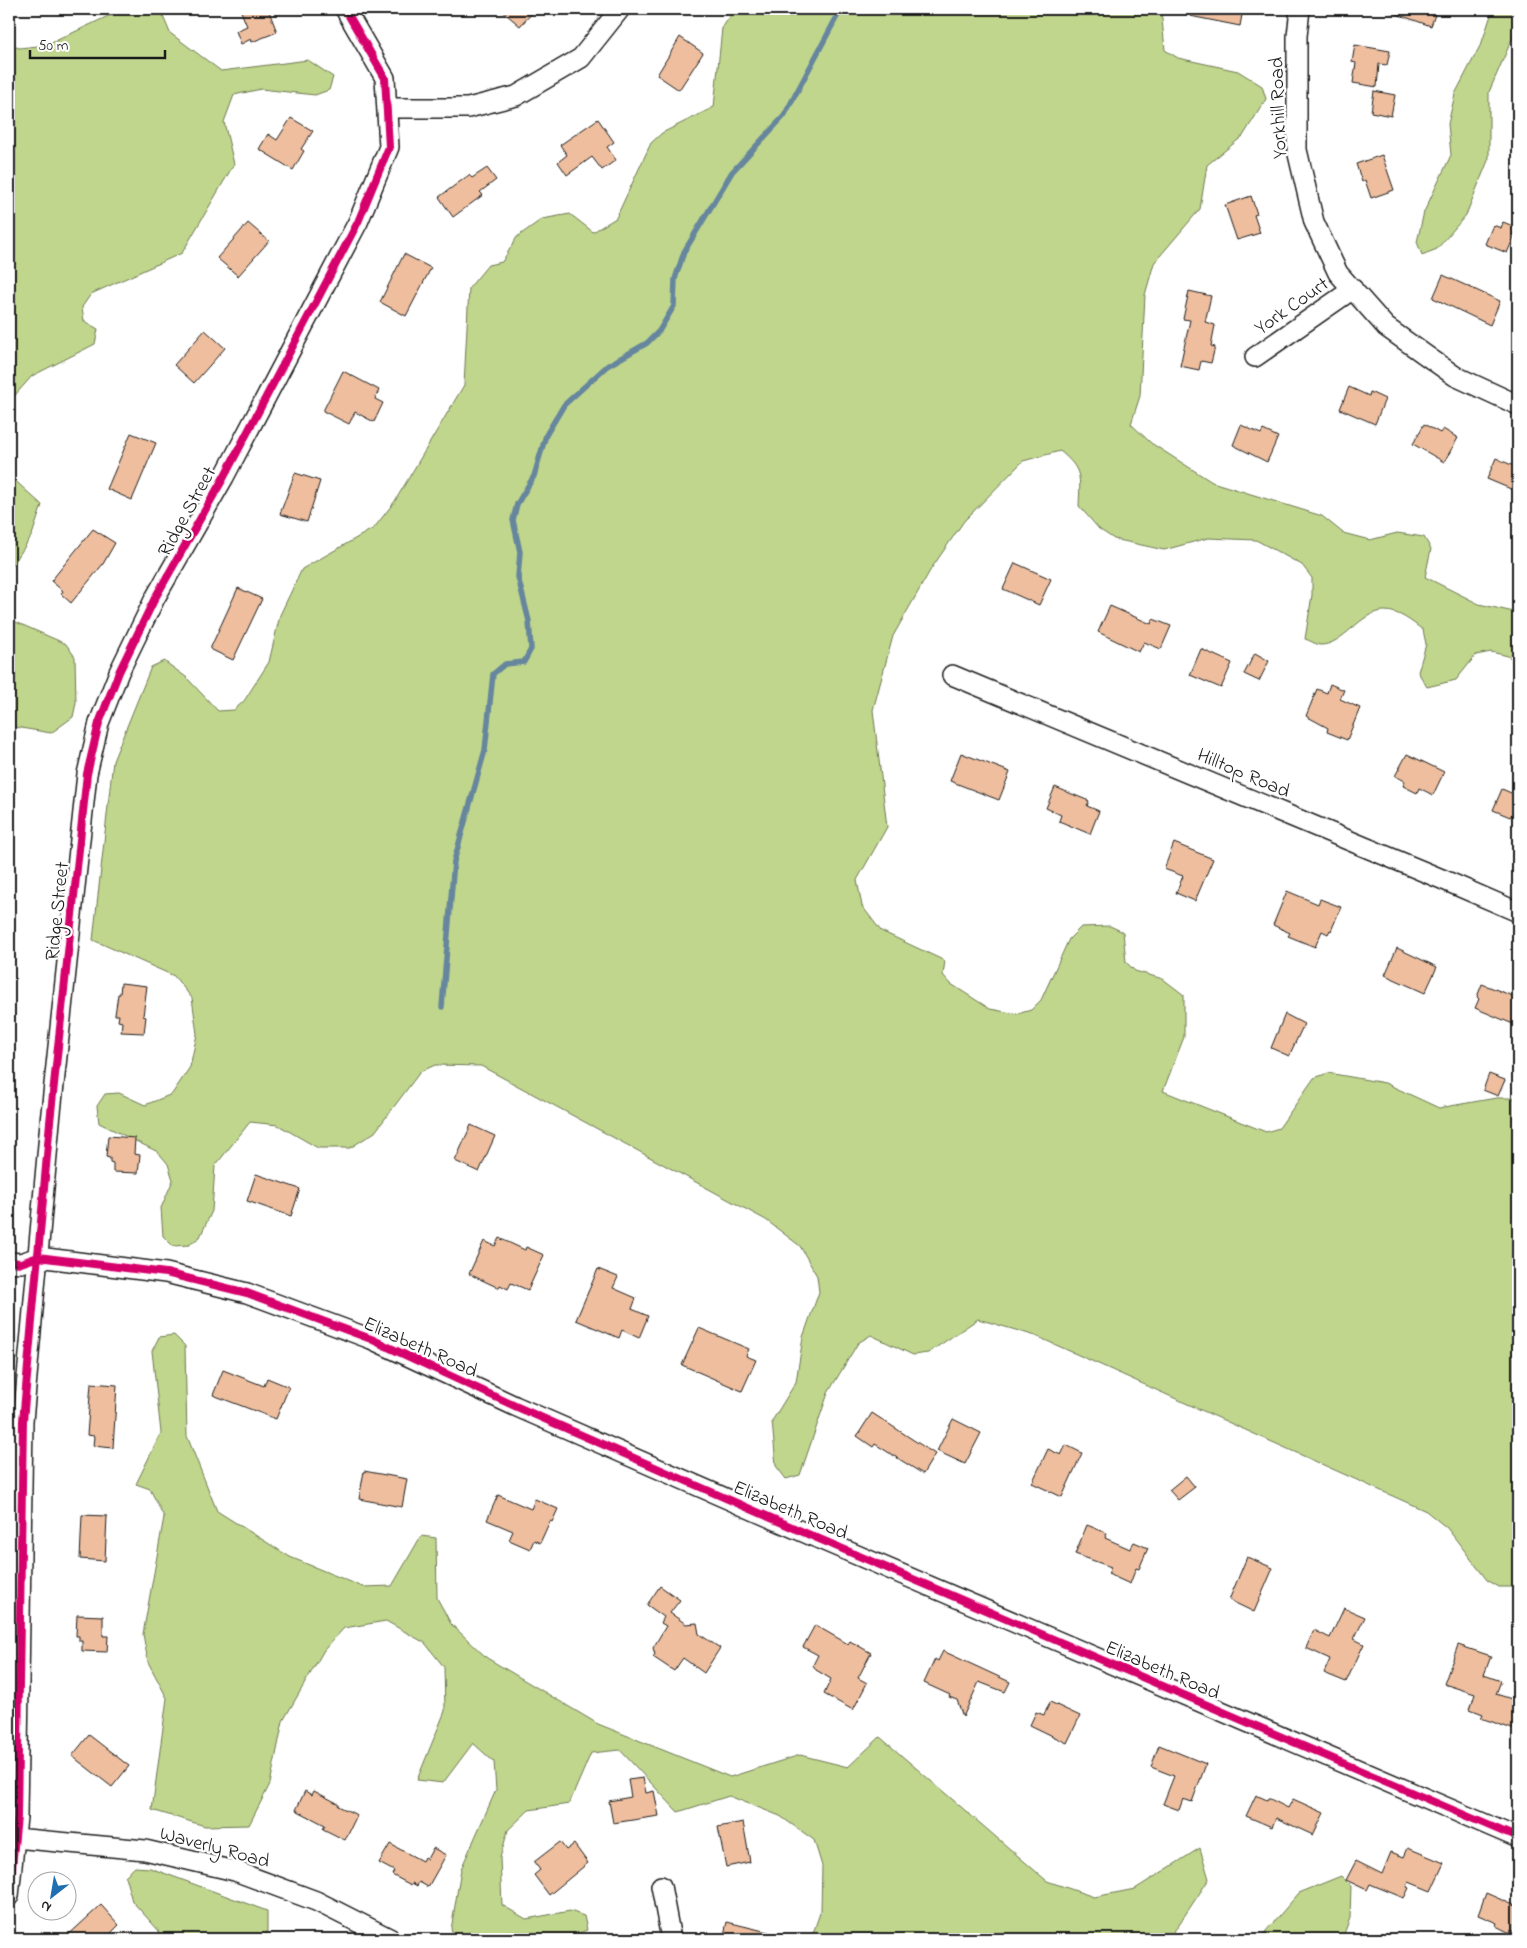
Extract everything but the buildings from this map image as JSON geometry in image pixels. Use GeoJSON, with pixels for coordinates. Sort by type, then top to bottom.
{"type":"FeatureCollection","features":[{"type":"Feature","properties":{"kind":"street","name":"Ridge Street"},"geometry":{"type":"LineString","coordinates":[[9,1896],[12,1838],[17,1807],[24,1421],[50,1122],[87,774],[98,723],[119,672],[155,598],[224,477],[358,222],[389,147],[385,78],[345,9]]}},
{"type":"Feature","properties":{"kind":"street"},"geometry":{"type":"LineString","coordinates":[[388,108],[468,108],[516,96],[581,58],[620,9]]}},
{"type":"Feature","properties":{"kind":"street","name":"Yorkhill Road"},"geometry":{"type":"LineString","coordinates":[[1300,9],[1297,36],[1297,150],[1314,222],[1338,273],[1386,327],[1455,376],[1518,405]]}},
{"type":"Feature","properties":{"kind":"street","name":"York Court"},"geometry":{"type":"LineString","coordinates":[[1255,357],[1353,289]]}},
{"type":"Feature","properties":{"kind":"street","name":"Hilltop Road"},"geometry":{"type":"LineString","coordinates":[[952,675],[1518,912]]}},
{"type":"Feature","properties":{"kind":"street","name":"Elizabeth Road"},"geometry":{"type":"LineString","coordinates":[[9,1262],[21,1263],[38,1257],[166,1273],[247,1293],[376,1341],[515,1406],[759,1513],[1518,1838]]}},
{"type":"Feature","properties":{"kind":"street","name":"Waverly Road"},"geometry":{"type":"LineString","coordinates":[[12,1838],[145,1850],[235,1871],[316,1901],[391,1939]]}},
{"type":"Feature","properties":{"kind":"street"},"geometry":{"type":"LineString","coordinates":[[661,1886],[671,1939]]}},
{"type":"Feature","properties":{"kind":"green space"},"geometry":{"type":"Polygon","coordinates":[[[123,9],[160,9],[170,33],[221,71],[308,60],[333,77],[329,90],[315,95],[261,89],[234,95],[224,122],[234,164],[182,253],[91,294],[82,307],[84,321],[98,329],[95,344],[32,376],[9,402],[9,44],[19,48],[47,45],[123,9]]]}},
{"type":"Feature","properties":{"kind":"green space"},"geometry":{"type":"Polygon","coordinates":[[[735,9],[774,9],[789,17],[803,9],[1161,9],[1165,50],[1178,58],[1238,71],[1262,86],[1266,99],[1243,136],[1207,165],[1200,209],[1154,263],[1145,295],[1140,396],[1131,424],[1151,443],[1212,482],[1322,516],[1343,533],[1370,540],[1397,533],[1424,537],[1431,549],[1425,577],[1479,604],[1518,613],[1518,664],[1508,656],[1491,652],[1476,655],[1456,680],[1427,687],[1418,672],[1426,644],[1423,630],[1390,611],[1376,612],[1368,616],[1328,644],[1316,644],[1305,639],[1312,595],[1312,578],[1302,565],[1256,540],[1208,538],[1164,550],[1114,539],[1099,529],[1079,506],[1080,488],[1076,469],[1060,451],[1023,461],[964,521],[931,569],[893,636],[873,710],[887,827],[857,880],[862,906],[881,931],[945,961],[943,975],[951,984],[990,1009],[1017,1014],[1031,1010],[1041,1000],[1069,939],[1081,927],[1110,926],[1123,932],[1126,962],[1135,971],[1163,979],[1184,995],[1184,1037],[1163,1091],[1266,1132],[1279,1128],[1314,1078],[1328,1073],[1385,1083],[1439,1108],[1496,1098],[1518,1098],[1517,1587],[1499,1587],[1487,1580],[1447,1528],[1426,1511],[1036,1336],[978,1319],[928,1353],[913,1355],[871,1335],[858,1343],[828,1393],[800,1475],[786,1479],[776,1466],[772,1421],[796,1382],[803,1337],[819,1292],[817,1276],[800,1246],[766,1220],[481,1066],[435,1065],[420,1072],[375,1132],[350,1148],[318,1148],[278,1125],[250,1122],[215,1166],[212,1211],[200,1237],[189,1245],[173,1246],[163,1236],[161,1208],[173,1180],[168,1164],[158,1152],[99,1123],[97,1106],[105,1094],[119,1093],[145,1105],[172,1094],[190,1067],[197,1034],[192,998],[174,976],[93,940],[113,761],[151,667],[164,661],[186,677],[218,711],[234,710],[244,701],[269,662],[280,615],[302,569],[374,528],[395,501],[464,385],[469,288],[488,265],[502,262],[517,237],[542,219],[570,214],[593,232],[616,218],[651,143],[662,133],[714,107],[722,28],[735,9]]]}},
{"type":"Feature","properties":{"kind":"green space"},"geometry":{"type":"Polygon","coordinates":[[[1493,9],[1518,9],[1518,25],[1489,92],[1489,158],[1466,215],[1437,249],[1422,255],[1417,242],[1424,212],[1451,155],[1448,124],[1455,94],[1482,42],[1493,9]]]}},
{"type":"Feature","properties":{"kind":"green space"},"geometry":{"type":"Polygon","coordinates":[[[9,475],[42,505],[32,535],[9,571],[9,475]]]}},
{"type":"Feature","properties":{"kind":"green space"},"geometry":{"type":"Polygon","coordinates":[[[9,619],[66,644],[75,657],[76,703],[73,717],[51,733],[9,726],[9,619]]]}},
{"type":"Feature","properties":{"kind":"green space"},"geometry":{"type":"Polygon","coordinates":[[[174,1335],[185,1346],[187,1436],[217,1511],[290,1557],[363,1587],[392,1586],[421,1536],[436,1538],[437,1598],[451,1624],[487,1658],[598,1724],[730,1777],[800,1755],[848,1767],[880,1737],[1047,1881],[1094,1897],[1135,1889],[1200,1848],[1209,1879],[1169,1939],[811,1939],[821,1910],[822,1866],[814,1840],[780,1816],[729,1796],[678,1812],[620,1750],[591,1753],[569,1804],[529,1810],[508,1830],[500,1858],[502,1905],[526,1919],[570,1911],[584,1916],[587,1930],[565,1939],[460,1939],[451,1930],[461,1869],[496,1790],[494,1762],[473,1743],[443,1783],[417,1780],[445,1711],[444,1667],[425,1643],[386,1621],[344,1628],[324,1650],[283,1721],[270,1784],[249,1825],[205,1826],[152,1810],[167,1698],[148,1662],[143,1634],[164,1517],[150,1489],[136,1484],[161,1433],[152,1351],[159,1337],[174,1335]]]}},
{"type":"Feature","properties":{"kind":"green space"},"geometry":{"type":"Polygon","coordinates":[[[135,1867],[150,1868],[267,1911],[267,1939],[160,1939],[159,1931],[132,1901],[125,1876],[135,1867]]]}},
{"type":"Feature","properties":{"kind":"green space"},"geometry":{"type":"Polygon","coordinates":[[[1341,1876],[1351,1886],[1350,1918],[1342,1939],[1259,1939],[1299,1893],[1341,1876]]]}},
{"type":"Feature","properties":{"kind":"waterway"},"geometry":{"type":"LineString","coordinates":[[442,1007],[454,861],[485,750],[493,674],[505,664],[524,662],[531,649],[529,621],[518,577],[520,552],[513,520],[517,504],[534,476],[546,435],[564,405],[607,366],[647,343],[659,331],[674,306],[675,279],[684,252],[732,172],[784,116],[841,9]]}},
{"type":"Feature","properties":{"kind":"cycle path"},"geometry":{"type":"LineString","coordinates":[[9,1896],[17,1817],[23,1421],[50,1122],[87,774],[99,723],[119,672],[155,598],[224,477],[358,222],[389,147],[385,78],[345,9]]}},
{"type":"Feature","properties":{"kind":"cycle path"},"geometry":{"type":"LineString","coordinates":[[9,1262],[21,1263],[38,1257],[166,1273],[247,1293],[371,1339],[515,1406],[810,1535],[1518,1838]]}}]}
